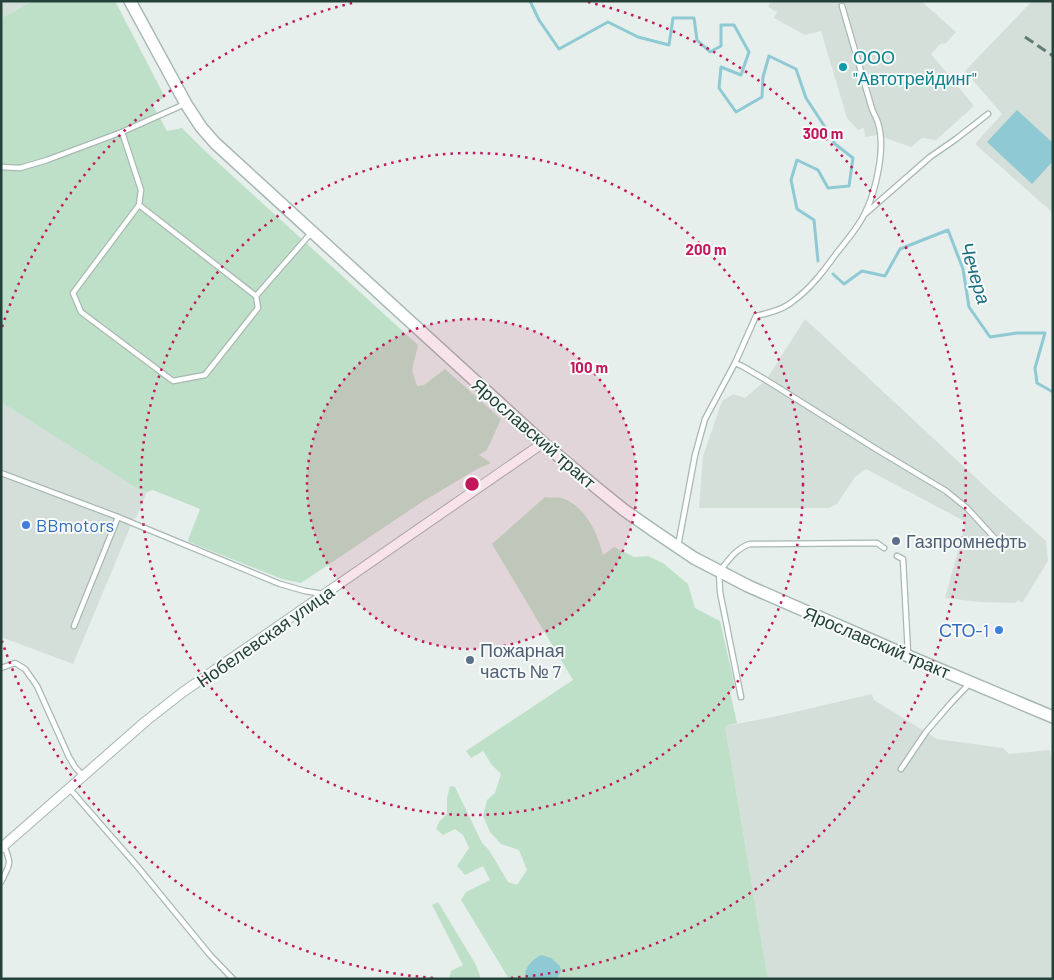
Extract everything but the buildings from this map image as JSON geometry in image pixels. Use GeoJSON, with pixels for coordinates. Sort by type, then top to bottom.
{"type":"FeatureCollection","features":[{"type":"Feature","properties":{"kind":"street","name":"Ярославский тракт"},"geometry":{"type":"LineString","coordinates":[[130,1],[186,104],[215,143],[543,442],[624,510],[678,547],[748,586],[1053,717]]}},
{"type":"Feature","properties":{"kind":"street","name":"Нобелевская улица"},"geometry":{"type":"LineString","coordinates":[[2,847],[146,721],[183,692],[543,442]]}},
{"type":"Feature","properties":{"kind":"lane"},"geometry":{"type":"LineString","coordinates":[[842,6],[872,109],[879,124],[881,137],[877,181],[865,214]]}},
{"type":"Feature","properties":{"kind":"lane"},"geometry":{"type":"LineString","coordinates":[[1,167],[20,168],[47,160],[122,132],[186,104]]}},
{"type":"Feature","properties":{"kind":"lane"},"geometry":{"type":"LineString","coordinates":[[678,547],[695,455],[706,418],[736,363],[756,316],[778,310],[804,293],[817,279],[865,214],[930,157],[988,114]]}},
{"type":"Feature","properties":{"kind":"lane"},"geometry":{"type":"LineString","coordinates":[[122,132],[141,190],[139,205],[74,293],[81,312],[173,381],[205,375],[258,308],[256,296],[139,205]]}},
{"type":"Feature","properties":{"kind":"lane"},"geometry":{"type":"LineString","coordinates":[[256,296],[312,232]]}},
{"type":"Feature","properties":{"kind":"lane"},"geometry":{"type":"LineString","coordinates":[[736,363],[946,491],[967,508],[1000,544]]}},
{"type":"Feature","properties":{"kind":"lane"},"geometry":{"type":"LineString","coordinates":[[1,473],[118,517],[280,584],[324,595]]}},
{"type":"Feature","properties":{"kind":"lane"},"geometry":{"type":"LineString","coordinates":[[74,626],[118,517]]}},
{"type":"Feature","properties":{"kind":"lane"},"geometry":{"type":"LineString","coordinates":[[741,697],[720,592],[720,572],[736,551],[750,544],[877,544],[884,548]]}},
{"type":"Feature","properties":{"kind":"lane"},"geometry":{"type":"LineString","coordinates":[[897,556],[903,559],[908,656]]}},
{"type":"Feature","properties":{"kind":"lane"},"geometry":{"type":"LineString","coordinates":[[1,668],[15,663],[24,669],[37,686],[69,757],[83,776]]}},
{"type":"Feature","properties":{"kind":"lane"},"geometry":{"type":"LineString","coordinates":[[901,769],[926,732],[971,682]]}},
{"type":"Feature","properties":{"kind":"lane"},"geometry":{"type":"LineString","coordinates":[[69,788],[137,866],[210,955],[233,979]]}},
{"type":"Feature","properties":{"kind":"lane"},"geometry":{"type":"LineString","coordinates":[[1,882],[9,865],[9,858],[2,847]]}},
{"type":"Feature","properties":{"kind":"shaded area"},"geometry":{"type":"Polygon","coordinates":[[[1,1],[33,1],[1,18],[1,1]]]}},
{"type":"Feature","properties":{"kind":"shaded area"},"geometry":{"type":"Polygon","coordinates":[[[771,1],[921,1],[956,32],[946,43],[940,44],[931,54],[974,106],[936,140],[922,138],[911,147],[877,135],[865,137],[864,128],[858,130],[847,118],[821,31],[805,35],[774,18],[777,12],[768,7],[771,1]]]}},
{"type":"Feature","properties":{"kind":"shaded area"},"geometry":{"type":"Polygon","coordinates":[[[1032,1],[1053,1],[1053,213],[975,144],[1002,114],[965,71],[1032,1]]]}},
{"type":"Feature","properties":{"kind":"shaded area"},"geometry":{"type":"Polygon","coordinates":[[[1,234],[162,494],[116,474],[135,487],[147,492],[136,518],[134,518],[73,664],[1,637],[1,234]]]}},
{"type":"Feature","properties":{"kind":"shaded area"},"geometry":{"type":"Polygon","coordinates":[[[805,319],[1046,541],[1048,561],[1022,603],[1018,600],[1016,603],[980,602],[945,598],[966,522],[866,469],[855,477],[837,504],[829,508],[699,508],[703,456],[722,401],[733,394],[745,398],[766,380],[805,319]]]}},
{"type":"Feature","properties":{"kind":"shaded area"},"geometry":{"type":"Polygon","coordinates":[[[872,694],[874,700],[937,739],[1003,748],[1009,754],[1050,750],[1053,764],[1053,979],[768,979],[725,726],[872,694]]]}},
{"type":"Feature","properties":{"kind":"green space"},"geometry":{"type":"Polygon","coordinates":[[[33,1],[115,1],[165,97],[152,104],[167,131],[182,128],[418,345],[412,370],[417,386],[424,385],[445,369],[501,419],[487,450],[479,455],[491,463],[477,469],[422,502],[301,583],[282,579],[189,542],[188,540],[200,509],[153,490],[147,492],[135,487],[1,402],[1,18],[33,1]]]}},
{"type":"Feature","properties":{"kind":"green space"},"geometry":{"type":"Polygon","coordinates":[[[545,497],[562,498],[578,507],[594,529],[603,555],[614,547],[634,557],[648,556],[663,563],[688,584],[695,608],[720,621],[735,687],[730,692],[737,723],[725,726],[768,979],[558,979],[525,974],[528,979],[509,979],[461,900],[466,892],[490,880],[483,866],[465,875],[457,866],[469,848],[463,835],[455,829],[443,835],[436,829],[439,822],[447,814],[447,798],[450,786],[455,787],[482,843],[489,850],[508,882],[517,885],[527,870],[519,850],[501,844],[490,832],[483,816],[487,800],[495,793],[501,774],[492,765],[483,751],[471,758],[466,751],[573,680],[492,544],[545,497]]]}},
{"type":"Feature","properties":{"kind":"green space"},"geometry":{"type":"Polygon","coordinates":[[[438,902],[476,965],[481,979],[449,979],[451,971],[463,965],[432,905],[438,902]]]}},
{"type":"Feature","properties":{"kind":"water"},"geometry":{"type":"Polygon","coordinates":[[[1017,110],[1053,143],[1053,161],[1032,184],[987,142],[1017,110]]]}},
{"type":"Feature","properties":{"kind":"water"},"geometry":{"type":"Polygon","coordinates":[[[541,955],[551,958],[560,966],[561,971],[558,979],[528,979],[525,974],[527,968],[533,960],[541,955]]]}},
{"type":"Feature","properties":{"kind":"waterway","name":"Чечера"},"geometry":{"type":"LineString","coordinates":[[530,1],[539,20],[559,49],[608,22],[638,37],[669,45],[673,18],[694,18],[697,40],[710,52],[721,46],[721,25],[734,25],[749,52],[741,75],[721,67],[719,88],[736,112],[762,97],[763,77],[769,56],[796,69],[806,98],[835,144],[853,158],[849,186],[828,188],[818,170],[797,160],[791,180],[797,209],[814,220],[818,261]]}},
{"type":"Feature","properties":{"kind":"waterway","name":"Чечера"},"geometry":{"type":"LineString","coordinates":[[833,274],[844,284],[862,271],[885,276],[900,249],[948,230],[963,269],[969,307],[990,337],[1017,333],[1045,333],[1035,368],[1037,383],[1053,392]]}},
{"type":"Feature","properties":{"kind":"railway"},"geometry":{"type":"LineString","coordinates":[[1025,37],[1053,56]]}},
{"type":"Feature","properties":{"kind":"place","name":"ООО \"Автотрейдинг\""},"geometry":{"type":"Point","coordinates":[843,67]}},
{"type":"Feature","properties":{"kind":"place","name":"BBmotors"},"geometry":{"type":"Point","coordinates":[26,525]}},
{"type":"Feature","properties":{"kind":"place","name":"Газпромнефть"},"geometry":{"type":"Point","coordinates":[896,541]}},
{"type":"Feature","properties":{"kind":"place","name":"СТО-1"},"geometry":{"type":"Point","coordinates":[999,630]}},
{"type":"Feature","properties":{"kind":"place","name":"Пожарная часть № 7"},"geometry":{"type":"Point","coordinates":[470,660]}}]}
